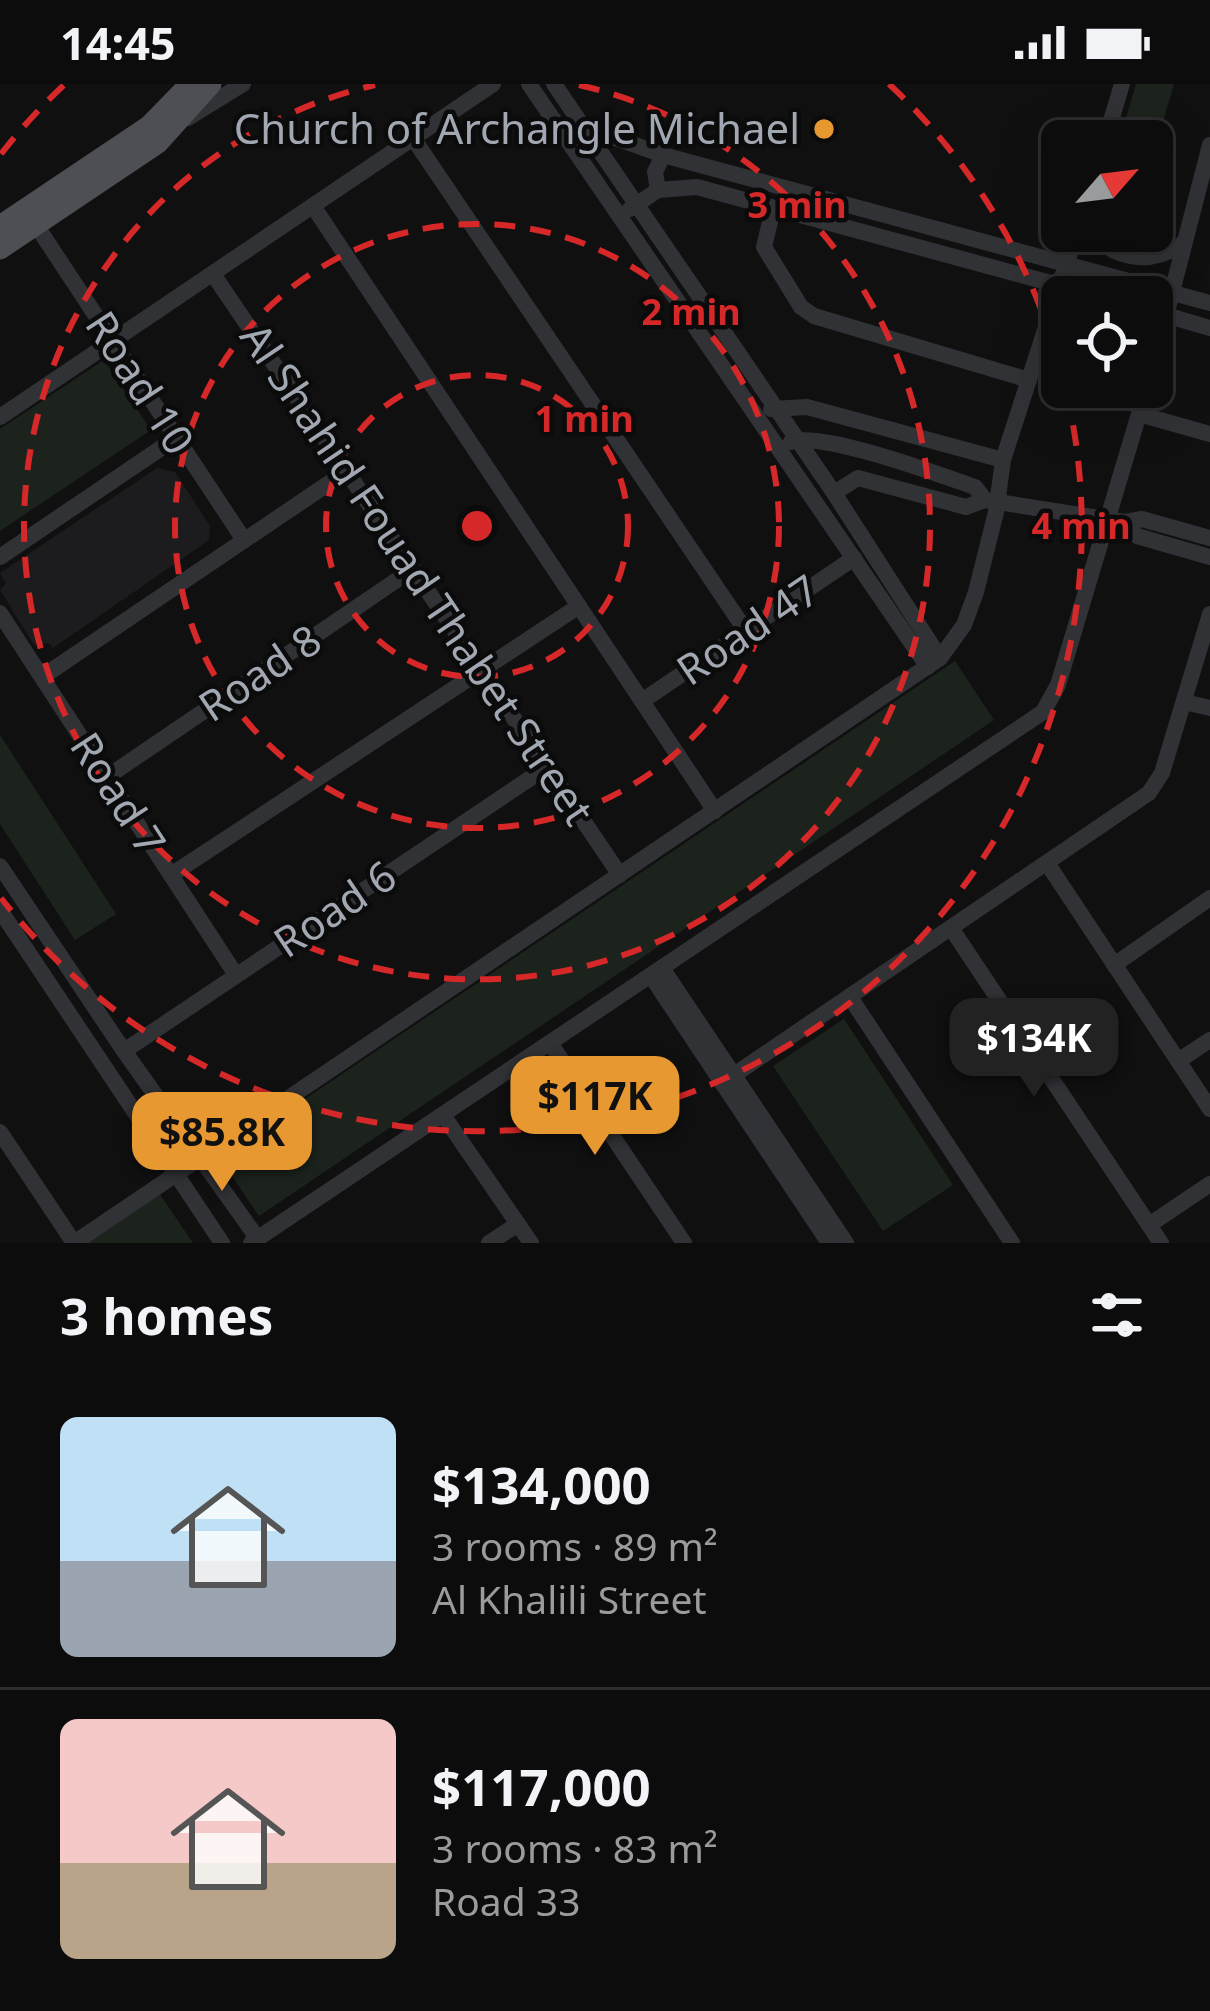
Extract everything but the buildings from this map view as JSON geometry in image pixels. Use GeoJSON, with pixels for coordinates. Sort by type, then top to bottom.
{"type":"FeatureCollection","features":[{"type":"Feature","properties":{"kind":"main road"},"geometry":{"type":"LineString","coordinates":[[0,226],[149,126],[190,84]]}},
{"type":"Feature","properties":{"kind":"main road"},"geometry":{"type":"LineString","coordinates":[[0,249],[158,143],[211,84]]}},
{"type":"Feature","properties":{"kind":"street"},"geometry":{"type":"LineString","coordinates":[[177,125],[243,84]]}},
{"type":"Feature","properties":{"kind":"street"},"geometry":{"type":"LineString","coordinates":[[0,417],[493,84]]}},
{"type":"Feature","properties":{"kind":"street"},"geometry":{"type":"LineString","coordinates":[[529,84],[758,417],[834,493],[934,663]]}},
{"type":"Feature","properties":{"kind":"street"},"geometry":{"type":"LineString","coordinates":[[554,84],[775,406],[788,444],[854,558],[934,663]]}},
{"type":"Feature","properties":{"kind":"street"},"geometry":{"type":"LineString","coordinates":[[1112,120],[1123,84]]}},
{"type":"Feature","properties":{"kind":"street"},"geometry":{"type":"LineString","coordinates":[[582,126],[663,155],[1117,276]]}},
{"type":"Feature","properties":{"kind":"street"},"geometry":{"type":"LineString","coordinates":[[413,138],[746,631]]}},
{"type":"Feature","properties":{"kind":"street"},"geometry":{"type":"LineString","coordinates":[[1173,286],[1210,145]]}},
{"type":"Feature","properties":{"kind":"street"},"geometry":{"type":"LineString","coordinates":[[658,190],[655,172],[663,155]]}},
{"type":"Feature","properties":{"kind":"street"},"geometry":{"type":"LineString","coordinates":[[620,217],[658,190],[697,187],[1041,280]]}},
{"type":"Feature","properties":{"kind":"street"},"geometry":{"type":"LineString","coordinates":[[313,206],[715,811]]}},
{"type":"Feature","properties":{"kind":"street"},"geometry":{"type":"LineString","coordinates":[[773,209],[764,247],[807,312],[1029,380]]}},
{"type":"Feature","properties":{"kind":"street","name":"Road 10"},"geometry":{"type":"LineString","coordinates":[[36,225],[244,541]]}},
{"type":"Feature","properties":{"kind":"street"},"geometry":{"type":"LineString","coordinates":[[1173,250],[1182,244]]}},
{"type":"Feature","properties":{"kind":"street"},"geometry":{"type":"LineString","coordinates":[[1062,276],[1070,252]]}},
{"type":"Feature","properties":{"kind":"street"},"geometry":{"type":"LineString","coordinates":[[1123,252],[1142,259],[1170,252]]}},
{"type":"Feature","properties":{"kind":"street","name":"Al Shahid Fouad Thabet Street"},"geometry":{"type":"LineString","coordinates":[[214,274],[620,875]]}},
{"type":"Feature","properties":{"kind":"street"},"geometry":{"type":"LineString","coordinates":[[1173,291],[1210,302]]}},
{"type":"Feature","properties":{"kind":"street"},"geometry":{"type":"LineString","coordinates":[[1173,317],[1210,328]]}},
{"type":"Feature","properties":{"kind":"street"},"geometry":{"type":"LineString","coordinates":[[0,1132],[74,1243],[934,663],[970,611],[991,501],[1041,343]]}},
{"type":"Feature","properties":{"kind":"street"},"geometry":{"type":"LineString","coordinates":[[758,417],[775,406],[807,407],[1003,460]]}},
{"type":"Feature","properties":{"kind":"street"},"geometry":{"type":"LineString","coordinates":[[0,866],[255,1241],[1043,712],[1058,685],[1115,521],[1141,408]]}},
{"type":"Feature","properties":{"kind":"street"},"geometry":{"type":"LineString","coordinates":[[1139,414],[1210,434]]}},
{"type":"Feature","properties":{"kind":"street"},"geometry":{"type":"LineString","coordinates":[[0,557],[176,438]]}},
{"type":"Feature","properties":{"kind":"street"},"geometry":{"type":"LineString","coordinates":[[788,444],[860,451],[975,487],[991,501]]}},
{"type":"Feature","properties":{"kind":"street"},"geometry":{"type":"LineString","coordinates":[[852,480],[852,464],[860,451]]}},
{"type":"Feature","properties":{"kind":"street"},"geometry":{"type":"LineString","coordinates":[[42,677],[347,471]]}},
{"type":"Feature","properties":{"kind":"street"},"geometry":{"type":"LineString","coordinates":[[834,493],[852,480],[868,479],[966,507],[991,501],[1115,521],[1142,519],[1210,538]]}},
{"type":"Feature","properties":{"kind":"street"},"geometry":{"type":"LineString","coordinates":[[1115,521],[1137,536],[1210,557]]}},
{"type":"Feature","properties":{"kind":"street","name":"Road 47"},"geometry":{"type":"LineString","coordinates":[[642,701],[854,558]]}},
{"type":"Feature","properties":{"kind":"street","name":"Road 8"},"geometry":{"type":"LineString","coordinates":[[107,777],[413,569]]}},
{"type":"Feature","properties":{"kind":"street"},"geometry":{"type":"LineString","coordinates":[[171,875],[579,607]]}},
{"type":"Feature","properties":{"kind":"street","name":"Road 7"},"geometry":{"type":"LineString","coordinates":[[0,613],[236,975]]}},
{"type":"Feature","properties":{"kind":"street"},"geometry":{"type":"LineString","coordinates":[[728,1079],[1154,788],[1210,614]]}},
{"type":"Feature","properties":{"kind":"street"},"geometry":{"type":"LineString","coordinates":[[1184,702],[1210,708]]}},
{"type":"Feature","properties":{"kind":"street","name":"Road 6"},"geometry":{"type":"LineString","coordinates":[[124,1051],[547,767]]}},
{"type":"Feature","properties":{"kind":"street"},"geometry":{"type":"LineString","coordinates":[[1047,863],[1210,1109]]}},
{"type":"Feature","properties":{"kind":"street"},"geometry":{"type":"LineString","coordinates":[[1114,964],[1210,898]]}},
{"type":"Feature","properties":{"kind":"street"},"geometry":{"type":"LineString","coordinates":[[0,910],[222,1243]]}},
{"type":"Feature","properties":{"kind":"street"},"geometry":{"type":"LineString","coordinates":[[951,928],[1161,1243]]}},
{"type":"Feature","properties":{"kind":"street"},"geometry":{"type":"LineString","coordinates":[[657,972],[829,1243]]}},
{"type":"Feature","properties":{"kind":"street"},"geometry":{"type":"LineString","coordinates":[[850,997],[1012,1243]]}},
{"type":"Feature","properties":{"kind":"street"},"geometry":{"type":"LineString","coordinates":[[1178,1061],[1210,1040]]}},
{"type":"Feature","properties":{"kind":"street"},"geometry":{"type":"LineString","coordinates":[[550,1043],[684,1243]]}},
{"type":"Feature","properties":{"kind":"street"},"geometry":{"type":"LineString","coordinates":[[728,1079],[846,1243]]}},
{"type":"Feature","properties":{"kind":"street"},"geometry":{"type":"LineString","coordinates":[[443,1115],[531,1243]]}},
{"type":"Feature","properties":{"kind":"street"},"geometry":{"type":"LineString","coordinates":[[1149,1225],[1210,1184]]}},
{"type":"Feature","properties":{"kind":"street"},"geometry":{"type":"LineString","coordinates":[[489,1243],[518,1224]]}},
{"type":"Feature","properties":{"kind":"shaded area"},"geometry":{"type":"Polygon","coordinates":[[[1136,84],[1174,84],[1163,120],[1125,120],[1136,84]]]}},
{"type":"Feature","properties":{"kind":"shaded area"},"geometry":{"type":"Polygon","coordinates":[[[104,360],[151,430],[0,531],[0,429],[104,360]]]}},
{"type":"Feature","properties":{"kind":"shaded area"},"geometry":{"type":"Polygon","coordinates":[[[157,468],[175,472],[210,526],[209,540],[53,648],[49,643],[34,645],[0,590],[6,583],[0,573],[157,468]]]}},
{"type":"Feature","properties":{"kind":"shaded area"},"geometry":{"type":"Polygon","coordinates":[[[955,661],[994,720],[259,1216],[219,1157],[955,661]]]}},
{"type":"Feature","properties":{"kind":"shaded area"},"geometry":{"type":"Polygon","coordinates":[[[0,735],[116,914],[75,940],[0,824],[0,735]]]}},
{"type":"Feature","properties":{"kind":"shaded area"},"geometry":{"type":"Polygon","coordinates":[[[844,1019],[953,1185],[883,1231],[773,1066],[844,1019]]]}},
{"type":"Feature","properties":{"kind":"shaded area"},"geometry":{"type":"Polygon","coordinates":[[[159,1193],[193,1243],[81,1243],[159,1193]]]}},
{"type":"Feature","properties":{"kind":"place","name":"Church of Archangle Michael"},"geometry":{"type":"Point","coordinates":[824,129]}}]}
